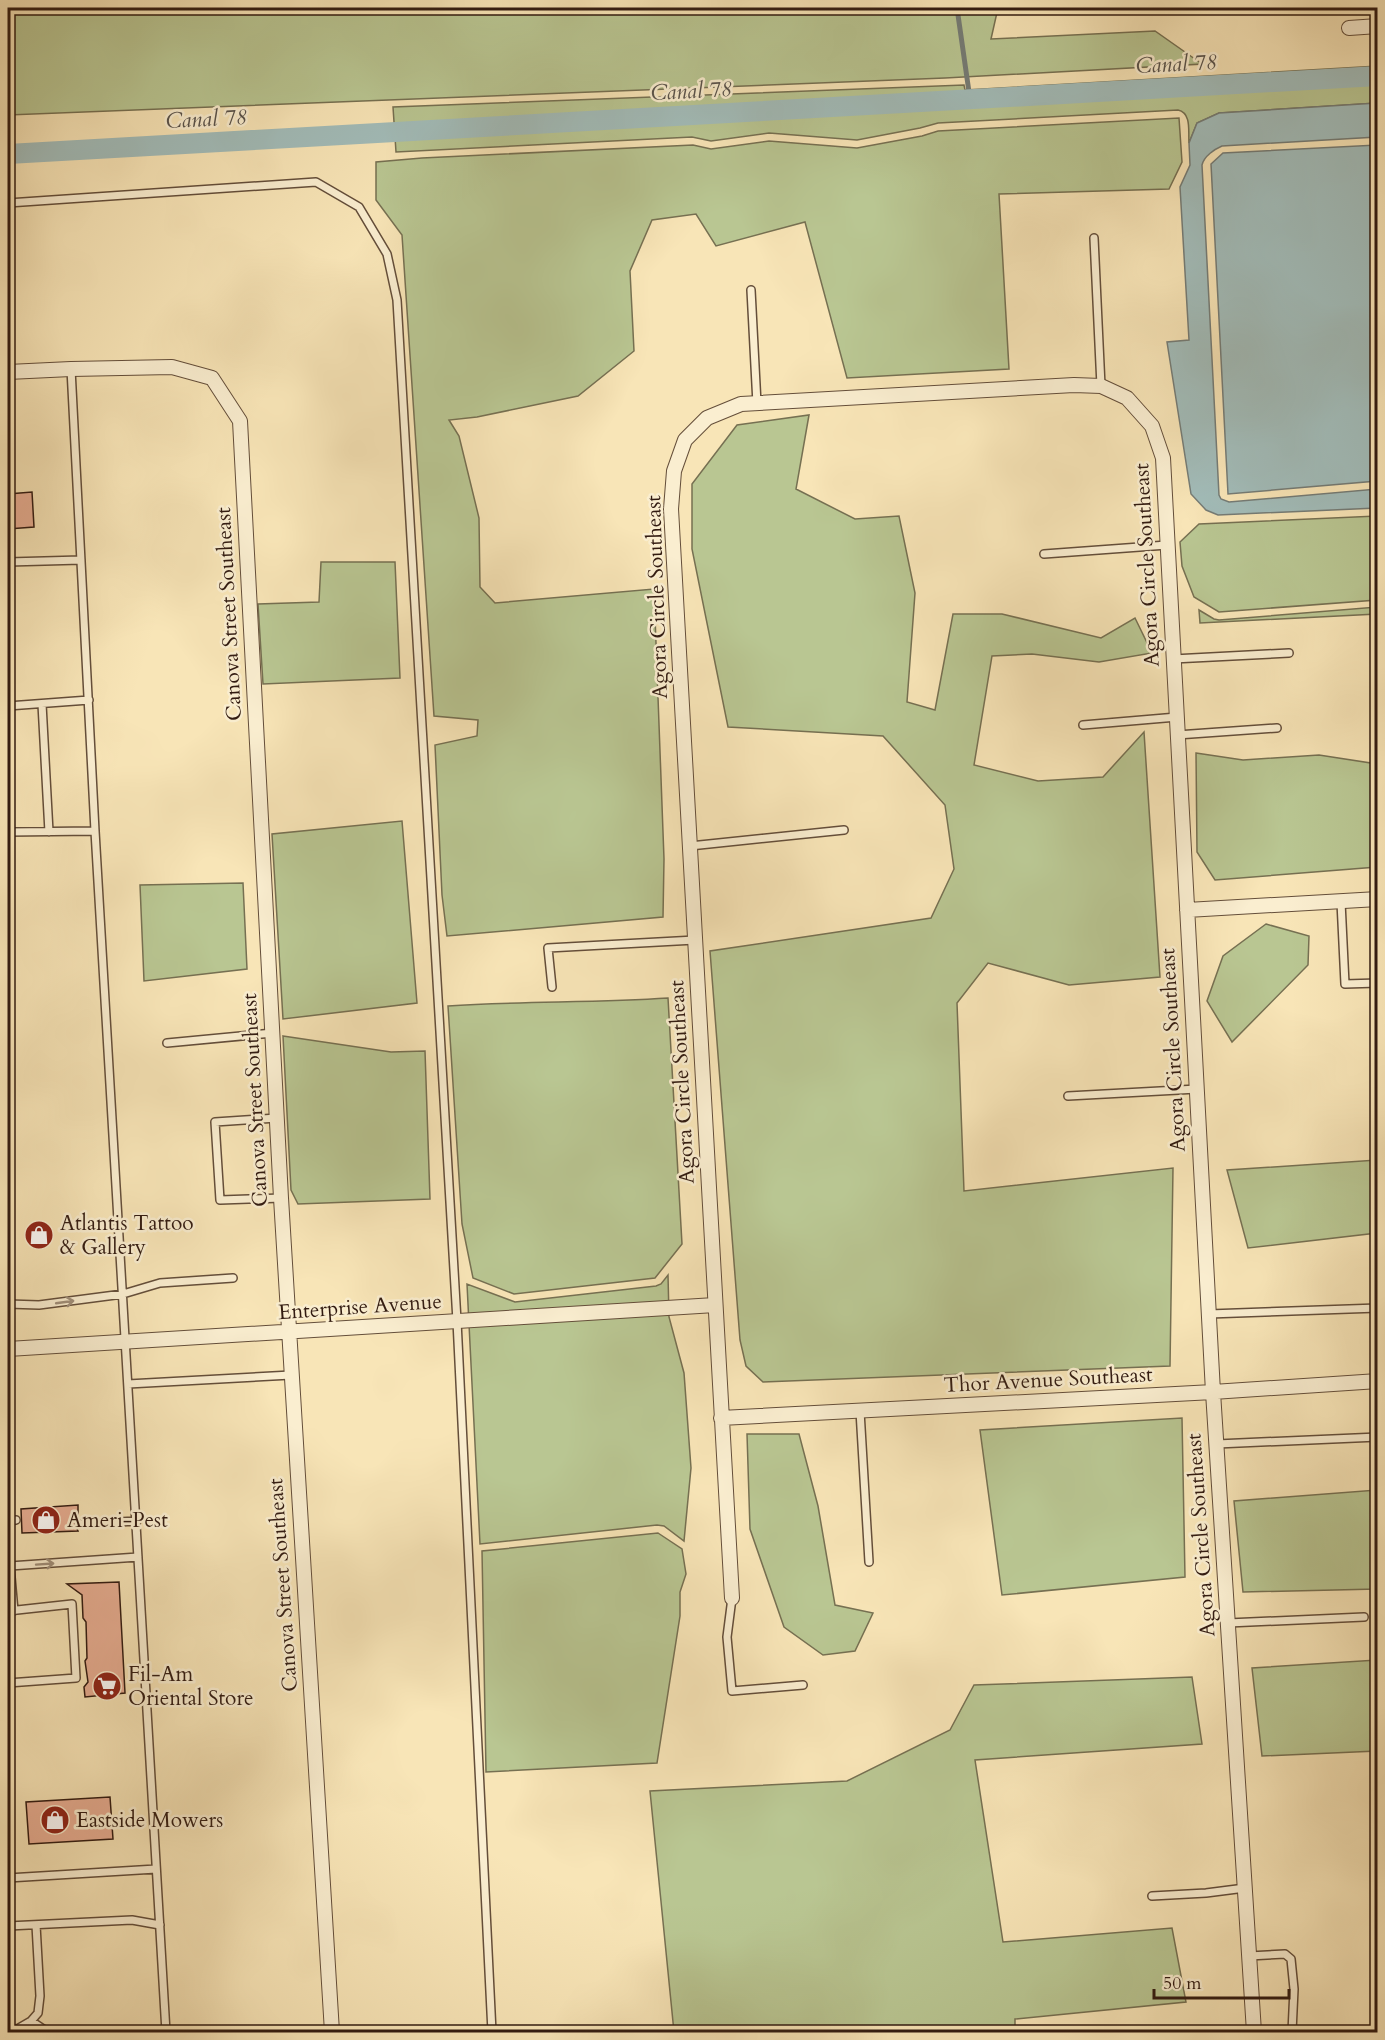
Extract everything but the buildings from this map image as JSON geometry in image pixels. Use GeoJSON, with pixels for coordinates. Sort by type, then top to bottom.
{"type":"FeatureCollection","features":[{"type":"Feature","properties":{"kind":"street"},"geometry":{"type":"LineString","coordinates":[[1348,28],[1377,26]]}},
{"type":"Feature","properties":{"kind":"street","name":"Canova Street Southeast"},"geometry":{"type":"LineString","coordinates":[[8,372],[172,368],[212,378],[240,421],[291,1375],[332,2032]]}},
{"type":"Feature","properties":{"kind":"street","name":"Agora Circle Southeast"},"geometry":{"type":"LineString","coordinates":[[732,1598],[671,509],[674,471],[685,440],[707,418],[741,404],[1062,385],[1101,386],[1127,398],[1152,426],[1163,458],[1216,1444],[1254,2032]]}},
{"type":"Feature","properties":{"kind":"street"},"geometry":{"type":"LineString","coordinates":[[1187,910],[1377,900]]}},
{"type":"Feature","properties":{"kind":"street","name":"Enterprise Avenue"},"geometry":{"type":"LineString","coordinates":[[8,1349],[715,1305]]}},
{"type":"Feature","properties":{"kind":"street","name":"Thor Avenue Southeast"},"geometry":{"type":"LineString","coordinates":[[721,1418],[1377,1381]]}},
{"type":"Feature","properties":{"kind":"lane"},"geometry":{"type":"LineString","coordinates":[[8,203],[316,182],[359,207],[387,254],[397,300],[457,1321],[492,2032]]}},
{"type":"Feature","properties":{"kind":"lane"},"geometry":{"type":"LineString","coordinates":[[1094,238],[1101,386]]}},
{"type":"Feature","properties":{"kind":"lane"},"geometry":{"type":"LineString","coordinates":[[751,290],[757,404]]}},
{"type":"Feature","properties":{"kind":"lane"},"geometry":{"type":"LineString","coordinates":[[71,369],[95,831],[166,2032]]}},
{"type":"Feature","properties":{"kind":"lane"},"geometry":{"type":"LineString","coordinates":[[1044,554],[1167,544]]}},
{"type":"Feature","properties":{"kind":"lane"},"geometry":{"type":"LineString","coordinates":[[8,562],[81,560]]}},
{"type":"Feature","properties":{"kind":"lane"},"geometry":{"type":"LineString","coordinates":[[1173,659],[1289,653]]}},
{"type":"Feature","properties":{"kind":"lane"},"geometry":{"type":"LineString","coordinates":[[8,706],[89,700]]}},
{"type":"Feature","properties":{"kind":"lane"},"geometry":{"type":"LineString","coordinates":[[42,704],[49,832]]}},
{"type":"Feature","properties":{"kind":"lane"},"geometry":{"type":"LineString","coordinates":[[1083,725],[1177,717]]}},
{"type":"Feature","properties":{"kind":"lane"},"geometry":{"type":"LineString","coordinates":[[1178,735],[1277,728]]}},
{"type":"Feature","properties":{"kind":"lane"},"geometry":{"type":"LineString","coordinates":[[690,846],[844,830]]}},
{"type":"Feature","properties":{"kind":"lane"},"geometry":{"type":"LineString","coordinates":[[8,832],[95,831]]}},
{"type":"Feature","properties":{"kind":"lane"},"geometry":{"type":"LineString","coordinates":[[1341,902],[1345,984],[1377,983]]}},
{"type":"Feature","properties":{"kind":"lane"},"geometry":{"type":"LineString","coordinates":[[552,987],[548,948],[695,940]]}},
{"type":"Feature","properties":{"kind":"lane"},"geometry":{"type":"LineString","coordinates":[[167,1043],[273,1033]]}},
{"type":"Feature","properties":{"kind":"lane"},"geometry":{"type":"LineString","coordinates":[[1068,1096],[1197,1089]]}},
{"type":"Feature","properties":{"kind":"lane"},"geometry":{"type":"LineString","coordinates":[[277,1118],[215,1122],[220,1200],[281,1198]]}},
{"type":"Feature","properties":{"kind":"lane"},"geometry":{"type":"LineString","coordinates":[[8,1304],[39,1305],[123,1294],[160,1284],[233,1278]]}},
{"type":"Feature","properties":{"kind":"lane"},"geometry":{"type":"LineString","coordinates":[[1209,1314],[1377,1308]]}},
{"type":"Feature","properties":{"kind":"lane"},"geometry":{"type":"LineString","coordinates":[[128,1384],[291,1375]]}},
{"type":"Feature","properties":{"kind":"lane"},"geometry":{"type":"LineString","coordinates":[[860,1411],[869,1562]]}},
{"type":"Feature","properties":{"kind":"lane"},"geometry":{"type":"LineString","coordinates":[[1216,1444],[1377,1437]]}},
{"type":"Feature","properties":{"kind":"lane"},"geometry":{"type":"LineString","coordinates":[[81,1524],[137,1521]]}},
{"type":"Feature","properties":{"kind":"lane"},"geometry":{"type":"LineString","coordinates":[[8,1683],[76,1678],[72,1604],[11,1611],[10,1566],[138,1557]]}},
{"type":"Feature","properties":{"kind":"lane"},"geometry":{"type":"LineString","coordinates":[[732,1598],[727,1637],[732,1691],[803,1685]]}},
{"type":"Feature","properties":{"kind":"lane"},"geometry":{"type":"LineString","coordinates":[[1228,1623],[1364,1617]]}},
{"type":"Feature","properties":{"kind":"lane"},"geometry":{"type":"LineString","coordinates":[[8,1878],[156,1869]]}},
{"type":"Feature","properties":{"kind":"lane"},"geometry":{"type":"LineString","coordinates":[[1152,1896],[1245,1888]]}},
{"type":"Feature","properties":{"kind":"lane"},"geometry":{"type":"LineString","coordinates":[[8,1926],[132,1920],[160,1925]]}},
{"type":"Feature","properties":{"kind":"lane"},"geometry":{"type":"LineString","coordinates":[[8,2032],[31,2021],[38,2013],[40,1996],[36,1925]]}},
{"type":"Feature","properties":{"kind":"lane"},"geometry":{"type":"LineString","coordinates":[[1249,1956],[1285,1954],[1291,1959],[1294,1989],[1292,2032]]}},
{"type":"Feature","properties":{"kind":"lane"},"geometry":{"type":"LineString","coordinates":[[31,2021],[44,2032]]}},
{"type":"Feature","properties":{"kind":"green space"},"geometry":{"type":"Polygon","coordinates":[[[8,8],[998,8],[991,39],[1155,31],[1202,64],[945,78],[8,115],[8,8]]]}},
{"type":"Feature","properties":{"kind":"green space"},"geometry":{"type":"Polygon","coordinates":[[[1378,66],[1377,103],[1219,113],[1197,123],[1189,143],[1187,119],[1178,110],[938,123],[857,140],[769,133],[711,141],[692,137],[396,152],[393,107],[964,85],[965,90],[1378,66]]]}},
{"type":"Feature","properties":{"kind":"green space"},"geometry":{"type":"Polygon","coordinates":[[[1179,118],[1182,162],[1169,189],[999,194],[1009,369],[847,378],[805,222],[716,246],[696,214],[652,220],[630,271],[634,351],[578,396],[477,417],[449,420],[459,436],[479,518],[480,587],[495,603],[654,589],[664,859],[663,917],[447,936],[442,895],[435,745],[477,736],[478,720],[434,716],[402,235],[376,200],[376,162],[693,145],[711,149],[769,141],[857,148],[938,131],[1179,118]]]}},
{"type":"Feature","properties":{"kind":"green space"},"geometry":{"type":"Polygon","coordinates":[[[809,415],[796,489],[855,519],[899,516],[915,593],[907,702],[935,710],[953,614],[1002,614],[1101,638],[1135,618],[1152,653],[1099,662],[1032,654],[992,656],[974,765],[1038,781],[1103,777],[1144,732],[1160,977],[1069,985],[988,963],[957,1003],[964,1191],[1173,1168],[1170,1366],[763,1382],[746,1366],[740,1340],[710,951],[931,918],[954,869],[945,805],[883,736],[728,727],[692,549],[692,484],[737,425],[809,415]]]}},
{"type":"Feature","properties":{"kind":"green space"},"geometry":{"type":"Polygon","coordinates":[[[1377,516],[1377,600],[1219,612],[1194,597],[1182,566],[1180,542],[1199,524],[1377,516]]]}},
{"type":"Feature","properties":{"kind":"green space"},"geometry":{"type":"Polygon","coordinates":[[[321,562],[395,562],[400,678],[263,684],[258,604],[319,602],[321,562]]]}},
{"type":"Feature","properties":{"kind":"green space"},"geometry":{"type":"Polygon","coordinates":[[[1377,607],[1377,614],[1200,623],[1199,610],[1219,620],[1377,607]]]}},
{"type":"Feature","properties":{"kind":"green space"},"geometry":{"type":"Polygon","coordinates":[[[1196,753],[1243,760],[1319,755],[1377,764],[1377,867],[1215,880],[1197,852],[1196,753]]]}},
{"type":"Feature","properties":{"kind":"green space"},"geometry":{"type":"Polygon","coordinates":[[[402,821],[417,1003],[283,1019],[272,834],[402,821]]]}},
{"type":"Feature","properties":{"kind":"green space"},"geometry":{"type":"Polygon","coordinates":[[[243,883],[247,969],[144,981],[140,885],[243,883]]]}},
{"type":"Feature","properties":{"kind":"green space"},"geometry":{"type":"Polygon","coordinates":[[[1266,924],[1309,936],[1308,965],[1232,1042],[1207,1001],[1223,956],[1266,924]]]}},
{"type":"Feature","properties":{"kind":"green space"},"geometry":{"type":"Polygon","coordinates":[[[668,998],[682,1244],[655,1278],[514,1294],[473,1278],[462,1224],[448,1006],[668,998]]]}},
{"type":"Feature","properties":{"kind":"green space"},"geometry":{"type":"Polygon","coordinates":[[[283,1036],[391,1052],[425,1051],[430,1199],[298,1204],[291,1190],[283,1036]]]}},
{"type":"Feature","properties":{"kind":"green space"},"geometry":{"type":"Polygon","coordinates":[[[1377,1160],[1377,1233],[1248,1248],[1227,1170],[1377,1160]]]}},
{"type":"Feature","properties":{"kind":"green space"},"geometry":{"type":"Polygon","coordinates":[[[668,1275],[669,1317],[684,1373],[691,1468],[684,1541],[664,1526],[657,1525],[480,1544],[467,1284],[515,1302],[656,1286],[661,1284],[668,1275]]]}},
{"type":"Feature","properties":{"kind":"green space"},"geometry":{"type":"Polygon","coordinates":[[[1182,1418],[1185,1577],[1002,1595],[980,1430],[1182,1418]]]}},
{"type":"Feature","properties":{"kind":"green space"},"geometry":{"type":"Polygon","coordinates":[[[747,1434],[799,1434],[818,1506],[835,1605],[873,1613],[855,1651],[823,1655],[784,1627],[750,1529],[747,1434]]]}},
{"type":"Feature","properties":{"kind":"green space"},"geometry":{"type":"Polygon","coordinates":[[[1377,1490],[1377,1589],[1243,1592],[1234,1501],[1377,1490]]]}},
{"type":"Feature","properties":{"kind":"green space"},"geometry":{"type":"Polygon","coordinates":[[[658,1533],[682,1549],[686,1574],[680,1592],[680,1616],[657,1763],[486,1772],[482,1551],[658,1533]]]}},
{"type":"Feature","properties":{"kind":"green space"},"geometry":{"type":"Polygon","coordinates":[[[1377,1660],[1377,1751],[1262,1756],[1252,1668],[1377,1660]]]}},
{"type":"Feature","properties":{"kind":"green space"},"geometry":{"type":"Polygon","coordinates":[[[1192,1677],[1202,1744],[975,1760],[1003,1942],[1172,1928],[1186,2002],[1015,2019],[1015,2032],[674,2032],[650,1791],[847,1781],[950,1730],[974,1685],[1192,1677]]]}},
{"type":"Feature","properties":{"kind":"water"},"geometry":{"type":"Polygon","coordinates":[[[1377,103],[1377,137],[1222,146],[1207,156],[1202,165],[1221,499],[1229,502],[1377,489],[1377,508],[1218,515],[1206,510],[1191,494],[1167,342],[1189,340],[1180,187],[1190,165],[1189,143],[1197,123],[1219,113],[1377,103]]]}},
{"type":"Feature","properties":{"kind":"water"},"geometry":{"type":"Polygon","coordinates":[[[1377,145],[1377,481],[1228,494],[1211,164],[1223,153],[1377,145]]]}},
{"type":"Feature","properties":{"kind":"waterway"},"geometry":{"type":"LineString","coordinates":[[957,8],[970,99]]}},
{"type":"Feature","properties":{"kind":"waterway","name":"Canal 78"},"geometry":{"type":"LineString","coordinates":[[8,154],[1378,76]]}},
{"type":"Feature","properties":{"kind":"place","name":"Atlantis Tattoo & Gallery"},"geometry":{"type":"Point","coordinates":[39,1235]}},
{"type":"Feature","properties":{"kind":"place","name":"Ameri-Pest"},"geometry":{"type":"Point","coordinates":[46,1520]}},
{"type":"Feature","properties":{"kind":"place","name":"Fil-Am Oriental Store"},"geometry":{"type":"Point","coordinates":[107,1686]}},
{"type":"Feature","properties":{"kind":"place","name":"Eastside Mowers"},"geometry":{"type":"Point","coordinates":[55,1820]}}]}
